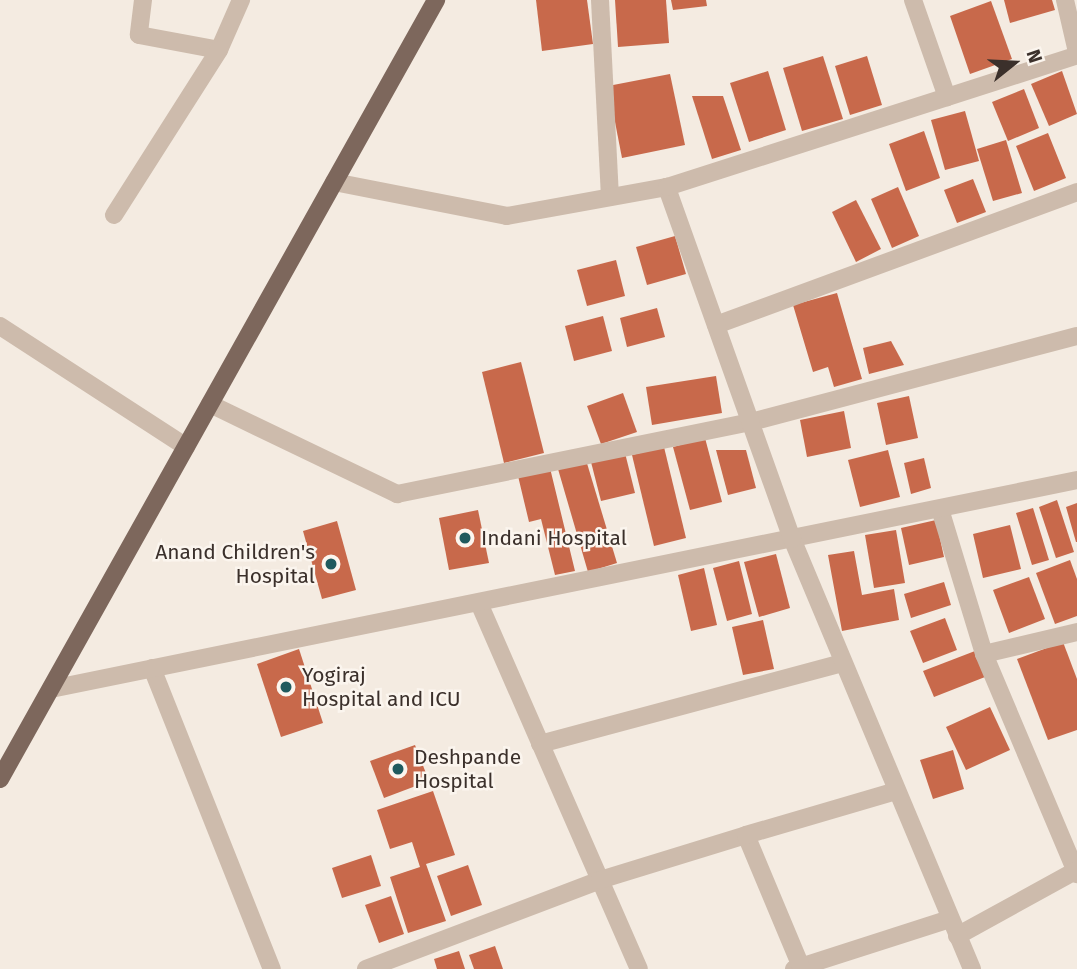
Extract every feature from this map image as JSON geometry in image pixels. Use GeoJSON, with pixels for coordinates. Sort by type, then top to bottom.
{"type":"FeatureCollection","features":[{"type":"Feature","properties":{"kind":"main road"},"geometry":{"type":"LineString","coordinates":[[0,779],[436,0]]}},
{"type":"Feature","properties":{"kind":"street"},"geometry":{"type":"LineString","coordinates":[[143,0],[139,35],[219,50]]}},
{"type":"Feature","properties":{"kind":"street"},"geometry":{"type":"LineString","coordinates":[[114,215],[219,50],[241,0]]}},
{"type":"Feature","properties":{"kind":"street"},"geometry":{"type":"LineString","coordinates":[[600,0],[610,197]]}},
{"type":"Feature","properties":{"kind":"street"},"geometry":{"type":"LineString","coordinates":[[913,0],[947,96]]}},
{"type":"Feature","properties":{"kind":"street"},"geometry":{"type":"LineString","coordinates":[[334,182],[507,216],[667,187],[1077,53],[1065,0]]}},
{"type":"Feature","properties":{"kind":"street"},"geometry":{"type":"LineString","coordinates":[[667,187],[792,539],[895,792],[972,969]]}},
{"type":"Feature","properties":{"kind":"street"},"geometry":{"type":"LineString","coordinates":[[716,325],[1077,191]]}},
{"type":"Feature","properties":{"kind":"street"},"geometry":{"type":"LineString","coordinates":[[0,326],[186,447]]}},
{"type":"Feature","properties":{"kind":"street"},"geometry":{"type":"LineString","coordinates":[[210,404],[397,494],[751,422],[1077,336]]}},
{"type":"Feature","properties":{"kind":"street"},"geometry":{"type":"LineString","coordinates":[[51,688],[1077,480]]}},
{"type":"Feature","properties":{"kind":"street"},"geometry":{"type":"LineString","coordinates":[[940,509],[984,654],[1076,873],[957,936]]}},
{"type":"Feature","properties":{"kind":"street"},"geometry":{"type":"LineString","coordinates":[[479,603],[639,969]]}},
{"type":"Feature","properties":{"kind":"street"},"geometry":{"type":"LineString","coordinates":[[984,654],[1077,632]]}},
{"type":"Feature","properties":{"kind":"street"},"geometry":{"type":"LineString","coordinates":[[540,744],[843,663]]}},
{"type":"Feature","properties":{"kind":"street"},"geometry":{"type":"LineString","coordinates":[[152,668],[272,969]]}},
{"type":"Feature","properties":{"kind":"street"},"geometry":{"type":"LineString","coordinates":[[366,969],[600,880],[895,792]]}},
{"type":"Feature","properties":{"kind":"street"},"geometry":{"type":"LineString","coordinates":[[746,835],[799,968],[950,919]]}},
{"type":"Feature","properties":{"kind":"building"},"geometry":{"type":"Polygon","coordinates":[[[536,0],[587,0],[593,44],[542,51],[536,0]]]}},
{"type":"Feature","properties":{"kind":"building"},"geometry":{"type":"Polygon","coordinates":[[[615,0],[666,0],[669,43],[618,47],[615,0]]]}},
{"type":"Feature","properties":{"kind":"building"},"geometry":{"type":"Polygon","coordinates":[[[671,0],[706,0],[707,6],[673,10],[671,0]]]}},
{"type":"Feature","properties":{"kind":"building"},"geometry":{"type":"Polygon","coordinates":[[[1004,0],[1052,0],[1055,10],[1010,23],[1004,0]]]}},
{"type":"Feature","properties":{"kind":"building"},"geometry":{"type":"Polygon","coordinates":[[[991,1],[1012,59],[970,74],[950,16],[991,1]]]}},
{"type":"Feature","properties":{"kind":"building"},"geometry":{"type":"Polygon","coordinates":[[[823,56],[843,119],[802,131],[783,68],[823,56]]]}},
{"type":"Feature","properties":{"kind":"building"},"geometry":{"type":"Polygon","coordinates":[[[867,56],[882,105],[850,115],[835,66],[867,56]]]}},
{"type":"Feature","properties":{"kind":"building"},"geometry":{"type":"Polygon","coordinates":[[[768,71],[786,130],[749,142],[730,83],[768,71]]]}},
{"type":"Feature","properties":{"kind":"building"},"geometry":{"type":"Polygon","coordinates":[[[1062,71],[1077,114],[1049,126],[1031,84],[1062,71]]]}},
{"type":"Feature","properties":{"kind":"building"},"geometry":{"type":"Polygon","coordinates":[[[670,74],[685,145],[622,158],[608,86],[670,74]]]}},
{"type":"Feature","properties":{"kind":"building"},"geometry":{"type":"Polygon","coordinates":[[[1024,89],[1039,128],[1008,141],[992,102],[1024,89]]]}},
{"type":"Feature","properties":{"kind":"building"},"geometry":{"type":"Polygon","coordinates":[[[692,96],[723,96],[741,150],[712,159],[692,96]]]}},
{"type":"Feature","properties":{"kind":"building"},"geometry":{"type":"Polygon","coordinates":[[[965,111],[979,161],[945,170],[931,120],[965,111]]]}},
{"type":"Feature","properties":{"kind":"building"},"geometry":{"type":"Polygon","coordinates":[[[924,131],[940,178],[906,191],[889,144],[924,131]]]}},
{"type":"Feature","properties":{"kind":"building"},"geometry":{"type":"Polygon","coordinates":[[[1048,133],[1066,178],[1034,191],[1016,146],[1048,133]]]}},
{"type":"Feature","properties":{"kind":"building"},"geometry":{"type":"Polygon","coordinates":[[[1006,140],[1022,193],[993,201],[977,149],[1006,140]]]}},
{"type":"Feature","properties":{"kind":"building"},"geometry":{"type":"Polygon","coordinates":[[[973,179],[986,212],[957,223],[944,190],[973,179]]]}},
{"type":"Feature","properties":{"kind":"building"},"geometry":{"type":"Polygon","coordinates":[[[898,187],[919,236],[892,248],[871,199],[898,187]]]}},
{"type":"Feature","properties":{"kind":"building"},"geometry":{"type":"Polygon","coordinates":[[[856,200],[881,249],[856,262],[832,212],[856,200]]]}},
{"type":"Feature","properties":{"kind":"building"},"geometry":{"type":"Polygon","coordinates":[[[675,236],[686,274],[647,285],[636,247],[675,236]]]}},
{"type":"Feature","properties":{"kind":"building"},"geometry":{"type":"Polygon","coordinates":[[[616,260],[625,296],[587,306],[577,270],[616,260]]]}},
{"type":"Feature","properties":{"kind":"building"},"geometry":{"type":"Polygon","coordinates":[[[837,293],[862,379],[834,387],[828,367],[813,372],[793,305],[837,293]]]}},
{"type":"Feature","properties":{"kind":"building"},"geometry":{"type":"Polygon","coordinates":[[[657,308],[665,337],[627,347],[620,318],[657,308]]]}},
{"type":"Feature","properties":{"kind":"building"},"geometry":{"type":"Polygon","coordinates":[[[603,316],[612,351],[574,361],[565,326],[603,316]]]}},
{"type":"Feature","properties":{"kind":"building"},"geometry":{"type":"Polygon","coordinates":[[[891,341],[904,365],[869,374],[863,348],[891,341]]]}},
{"type":"Feature","properties":{"kind":"building"},"geometry":{"type":"Polygon","coordinates":[[[521,362],[544,453],[504,463],[482,372],[521,362]]]}},
{"type":"Feature","properties":{"kind":"building"},"geometry":{"type":"Polygon","coordinates":[[[716,376],[722,413],[652,425],[646,387],[716,376]]]}},
{"type":"Feature","properties":{"kind":"building"},"geometry":{"type":"Polygon","coordinates":[[[623,393],[637,432],[601,444],[587,406],[623,393]]]}},
{"type":"Feature","properties":{"kind":"building"},"geometry":{"type":"Polygon","coordinates":[[[909,396],[918,438],[886,445],[877,403],[909,396]]]}},
{"type":"Feature","properties":{"kind":"building"},"geometry":{"type":"Polygon","coordinates":[[[844,411],[851,448],[807,457],[800,420],[844,411]]]}},
{"type":"Feature","properties":{"kind":"building"},"geometry":{"type":"Polygon","coordinates":[[[705,438],[722,502],[690,510],[673,447],[705,438]]]}},
{"type":"Feature","properties":{"kind":"building"},"geometry":{"type":"Polygon","coordinates":[[[664,447],[686,538],[654,546],[632,455],[664,447]]]}},
{"type":"Feature","properties":{"kind":"building"},"geometry":{"type":"Polygon","coordinates":[[[716,450],[746,450],[756,488],[728,495],[716,450]]]}},
{"type":"Feature","properties":{"kind":"building"},"geometry":{"type":"Polygon","coordinates":[[[888,450],[900,497],[860,507],[848,460],[888,450]]]}},
{"type":"Feature","properties":{"kind":"building"},"geometry":{"type":"Polygon","coordinates":[[[625,453],[635,493],[601,501],[591,462],[625,453]]]}},
{"type":"Feature","properties":{"kind":"building"},"geometry":{"type":"Polygon","coordinates":[[[924,458],[931,488],[911,494],[904,463],[924,458]]]}},
{"type":"Feature","properties":{"kind":"building"},"geometry":{"type":"Polygon","coordinates":[[[586,460],[617,563],[588,572],[558,469],[586,460]]]}},
{"type":"Feature","properties":{"kind":"building"},"geometry":{"type":"Polygon","coordinates":[[[550,468],[575,571],[555,575],[541,519],[529,522],[518,476],[550,468]]]}},
{"type":"Feature","properties":{"kind":"building"},"geometry":{"type":"Polygon","coordinates":[[[1057,500],[1074,552],[1056,558],[1039,507],[1057,500]]]}},
{"type":"Feature","properties":{"kind":"building"},"geometry":{"type":"Polygon","coordinates":[[[1077,503],[1077,542],[1076,542],[1066,507],[1077,503]]]}},
{"type":"Feature","properties":{"kind":"building"},"geometry":{"type":"Polygon","coordinates":[[[1033,508],[1049,560],[1032,565],[1016,513],[1033,508]]]}},
{"type":"Feature","properties":{"kind":"building"},"geometry":{"type":"Polygon","coordinates":[[[478,510],[489,563],[449,570],[439,518],[478,510]]]}},
{"type":"Feature","properties":{"kind":"building"},"geometry":{"type":"Polygon","coordinates":[[[936,520],[944,557],[909,565],[901,528],[936,520]]]}},
{"type":"Feature","properties":{"kind":"building"},"geometry":{"type":"Polygon","coordinates":[[[337,521],[356,590],[322,599],[303,531],[337,521]]]}},
{"type":"Feature","properties":{"kind":"building"},"geometry":{"type":"Polygon","coordinates":[[[1010,525],[1021,569],[983,578],[973,534],[1010,525]]]}},
{"type":"Feature","properties":{"kind":"building"},"geometry":{"type":"Polygon","coordinates":[[[896,530],[905,583],[874,588],[865,535],[896,530]]]}},
{"type":"Feature","properties":{"kind":"building"},"geometry":{"type":"Polygon","coordinates":[[[854,551],[862,595],[894,589],[899,620],[842,631],[828,555],[854,551]]]}},
{"type":"Feature","properties":{"kind":"building"},"geometry":{"type":"Polygon","coordinates":[[[776,554],[790,608],[759,617],[744,562],[776,554]]]}},
{"type":"Feature","properties":{"kind":"building"},"geometry":{"type":"Polygon","coordinates":[[[1070,560],[1077,579],[1077,616],[1055,624],[1036,573],[1070,560]]]}},
{"type":"Feature","properties":{"kind":"building"},"geometry":{"type":"Polygon","coordinates":[[[739,561],[752,614],[727,621],[713,568],[739,561]]]}},
{"type":"Feature","properties":{"kind":"building"},"geometry":{"type":"Polygon","coordinates":[[[704,568],[717,625],[691,631],[678,575],[704,568]]]}},
{"type":"Feature","properties":{"kind":"building"},"geometry":{"type":"Polygon","coordinates":[[[1029,577],[1045,619],[1009,633],[993,590],[1029,577]]]}},
{"type":"Feature","properties":{"kind":"building"},"geometry":{"type":"Polygon","coordinates":[[[944,582],[951,605],[911,618],[904,594],[944,582]]]}},
{"type":"Feature","properties":{"kind":"building"},"geometry":{"type":"Polygon","coordinates":[[[945,618],[957,650],[923,663],[910,631],[945,618]]]}},
{"type":"Feature","properties":{"kind":"building"},"geometry":{"type":"Polygon","coordinates":[[[763,620],[774,669],[743,675],[732,627],[763,620]]]}},
{"type":"Feature","properties":{"kind":"building"},"geometry":{"type":"Polygon","coordinates":[[[1063,642],[1077,679],[1077,730],[1048,740],[1017,659],[1063,642]]]}},
{"type":"Feature","properties":{"kind":"building"},"geometry":{"type":"Polygon","coordinates":[[[299,649],[323,723],[281,737],[257,664],[299,649]]]}},
{"type":"Feature","properties":{"kind":"building"},"geometry":{"type":"Polygon","coordinates":[[[975,651],[985,677],[934,697],[923,671],[975,651]]]}},
{"type":"Feature","properties":{"kind":"building"},"geometry":{"type":"Polygon","coordinates":[[[990,707],[1010,750],[966,770],[946,727],[990,707]]]}},
{"type":"Feature","properties":{"kind":"building"},"geometry":{"type":"Polygon","coordinates":[[[415,745],[429,781],[384,798],[370,761],[415,745]]]}},
{"type":"Feature","properties":{"kind":"building"},"geometry":{"type":"Polygon","coordinates":[[[953,750],[964,789],[933,799],[920,760],[953,750]]]}},
{"type":"Feature","properties":{"kind":"building"},"geometry":{"type":"Polygon","coordinates":[[[433,791],[455,855],[426,864],[446,921],[408,933],[390,877],[420,867],[412,842],[390,849],[377,810],[433,791]]]}},
{"type":"Feature","properties":{"kind":"building"},"geometry":{"type":"Polygon","coordinates":[[[371,855],[381,886],[342,898],[332,868],[371,855]]]}},
{"type":"Feature","properties":{"kind":"building"},"geometry":{"type":"Polygon","coordinates":[[[468,865],[482,905],[451,916],[437,876],[468,865]]]}},
{"type":"Feature","properties":{"kind":"building"},"geometry":{"type":"Polygon","coordinates":[[[391,896],[404,934],[379,943],[365,905],[391,896]]]}},
{"type":"Feature","properties":{"kind":"building"},"geometry":{"type":"Polygon","coordinates":[[[495,946],[503,969],[474,969],[469,955],[495,946]]]}},
{"type":"Feature","properties":{"kind":"building"},"geometry":{"type":"Polygon","coordinates":[[[459,951],[465,969],[437,969],[434,959],[459,951]]]}},
{"type":"Feature","properties":{"kind":"place","name":"Indani Hospital"},"geometry":{"type":"Point","coordinates":[465,538]}},
{"type":"Feature","properties":{"kind":"place","name":"Anand Children's Hospital"},"geometry":{"type":"Point","coordinates":[331,564]}},
{"type":"Feature","properties":{"kind":"place","name":"Yogiraj Hospital and ICU"},"geometry":{"type":"Point","coordinates":[286,687]}},
{"type":"Feature","properties":{"kind":"place","name":"Deshpande Hospital"},"geometry":{"type":"Point","coordinates":[398,769]}}]}
